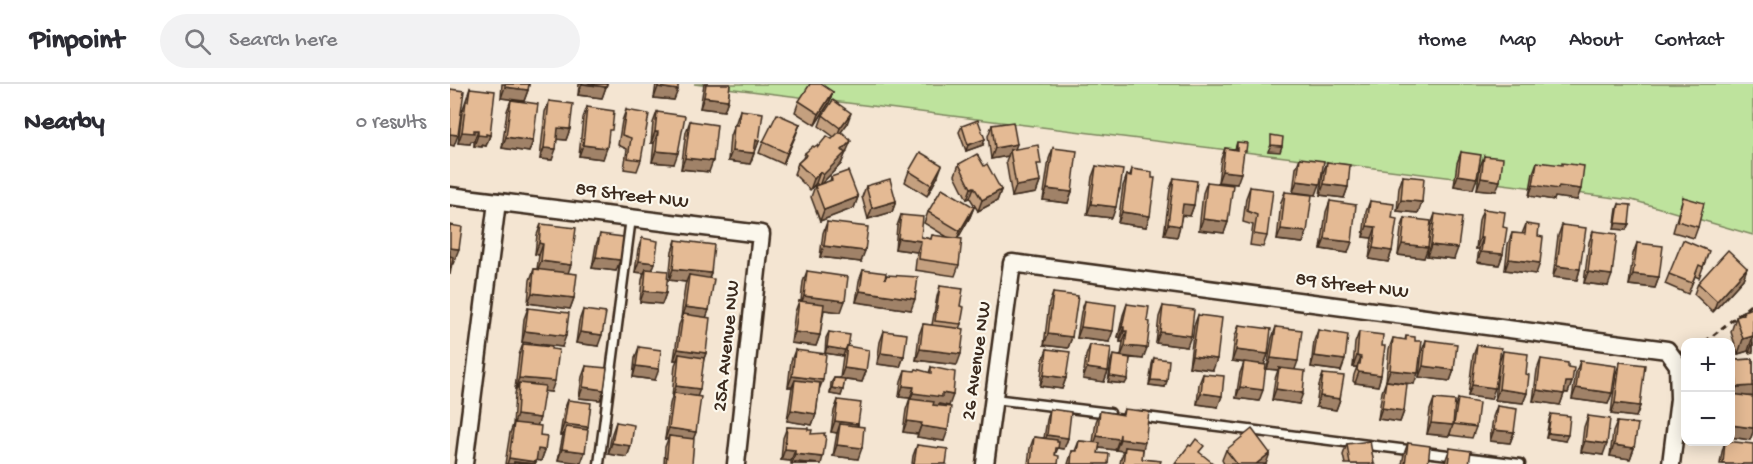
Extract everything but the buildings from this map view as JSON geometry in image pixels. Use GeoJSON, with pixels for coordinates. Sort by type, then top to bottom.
{"type":"FeatureCollection","features":[{"type":"Feature","properties":{"kind":"street","name":"89 Street NW"},"geometry":{"type":"LineString","coordinates":[[450,196],[761,234]]}},
{"type":"Feature","properties":{"kind":"street"},"geometry":{"type":"LineString","coordinates":[[464,464],[497,202]]}},
{"type":"Feature","properties":{"kind":"street","name":"25A Avenue NW"},"geometry":{"type":"LineString","coordinates":[[736,464],[761,234]]}},
{"type":"Feature","properties":{"kind":"street","name":"89 Street NW"},"geometry":{"type":"LineString","coordinates":[[1012,263],[1667,350],[1678,365],[1679,399],[1671,464]]}},
{"type":"Feature","properties":{"kind":"street","name":"26 Avenue NW"},"geometry":{"type":"LineString","coordinates":[[985,464],[1012,263]]}},
{"type":"Feature","properties":{"kind":"lane"},"geometry":{"type":"LineString","coordinates":[[599,464],[631,218]]}},
{"type":"Feature","properties":{"kind":"lane"},"geometry":{"type":"LineString","coordinates":[[994,399],[1123,415]]}},
{"type":"Feature","properties":{"kind":"lane"},"geometry":{"type":"LineString","coordinates":[[1134,416],[1520,464]]}},
{"type":"Feature","properties":{"kind":"path"},"geometry":{"type":"LineString","coordinates":[[1711,338],[1753,303]]}},
{"type":"Feature","properties":{"kind":"green space"},"geometry":{"type":"Polygon","coordinates":[[[694,84],[1753,84],[1753,235],[1632,200],[694,84]]]}}]}
